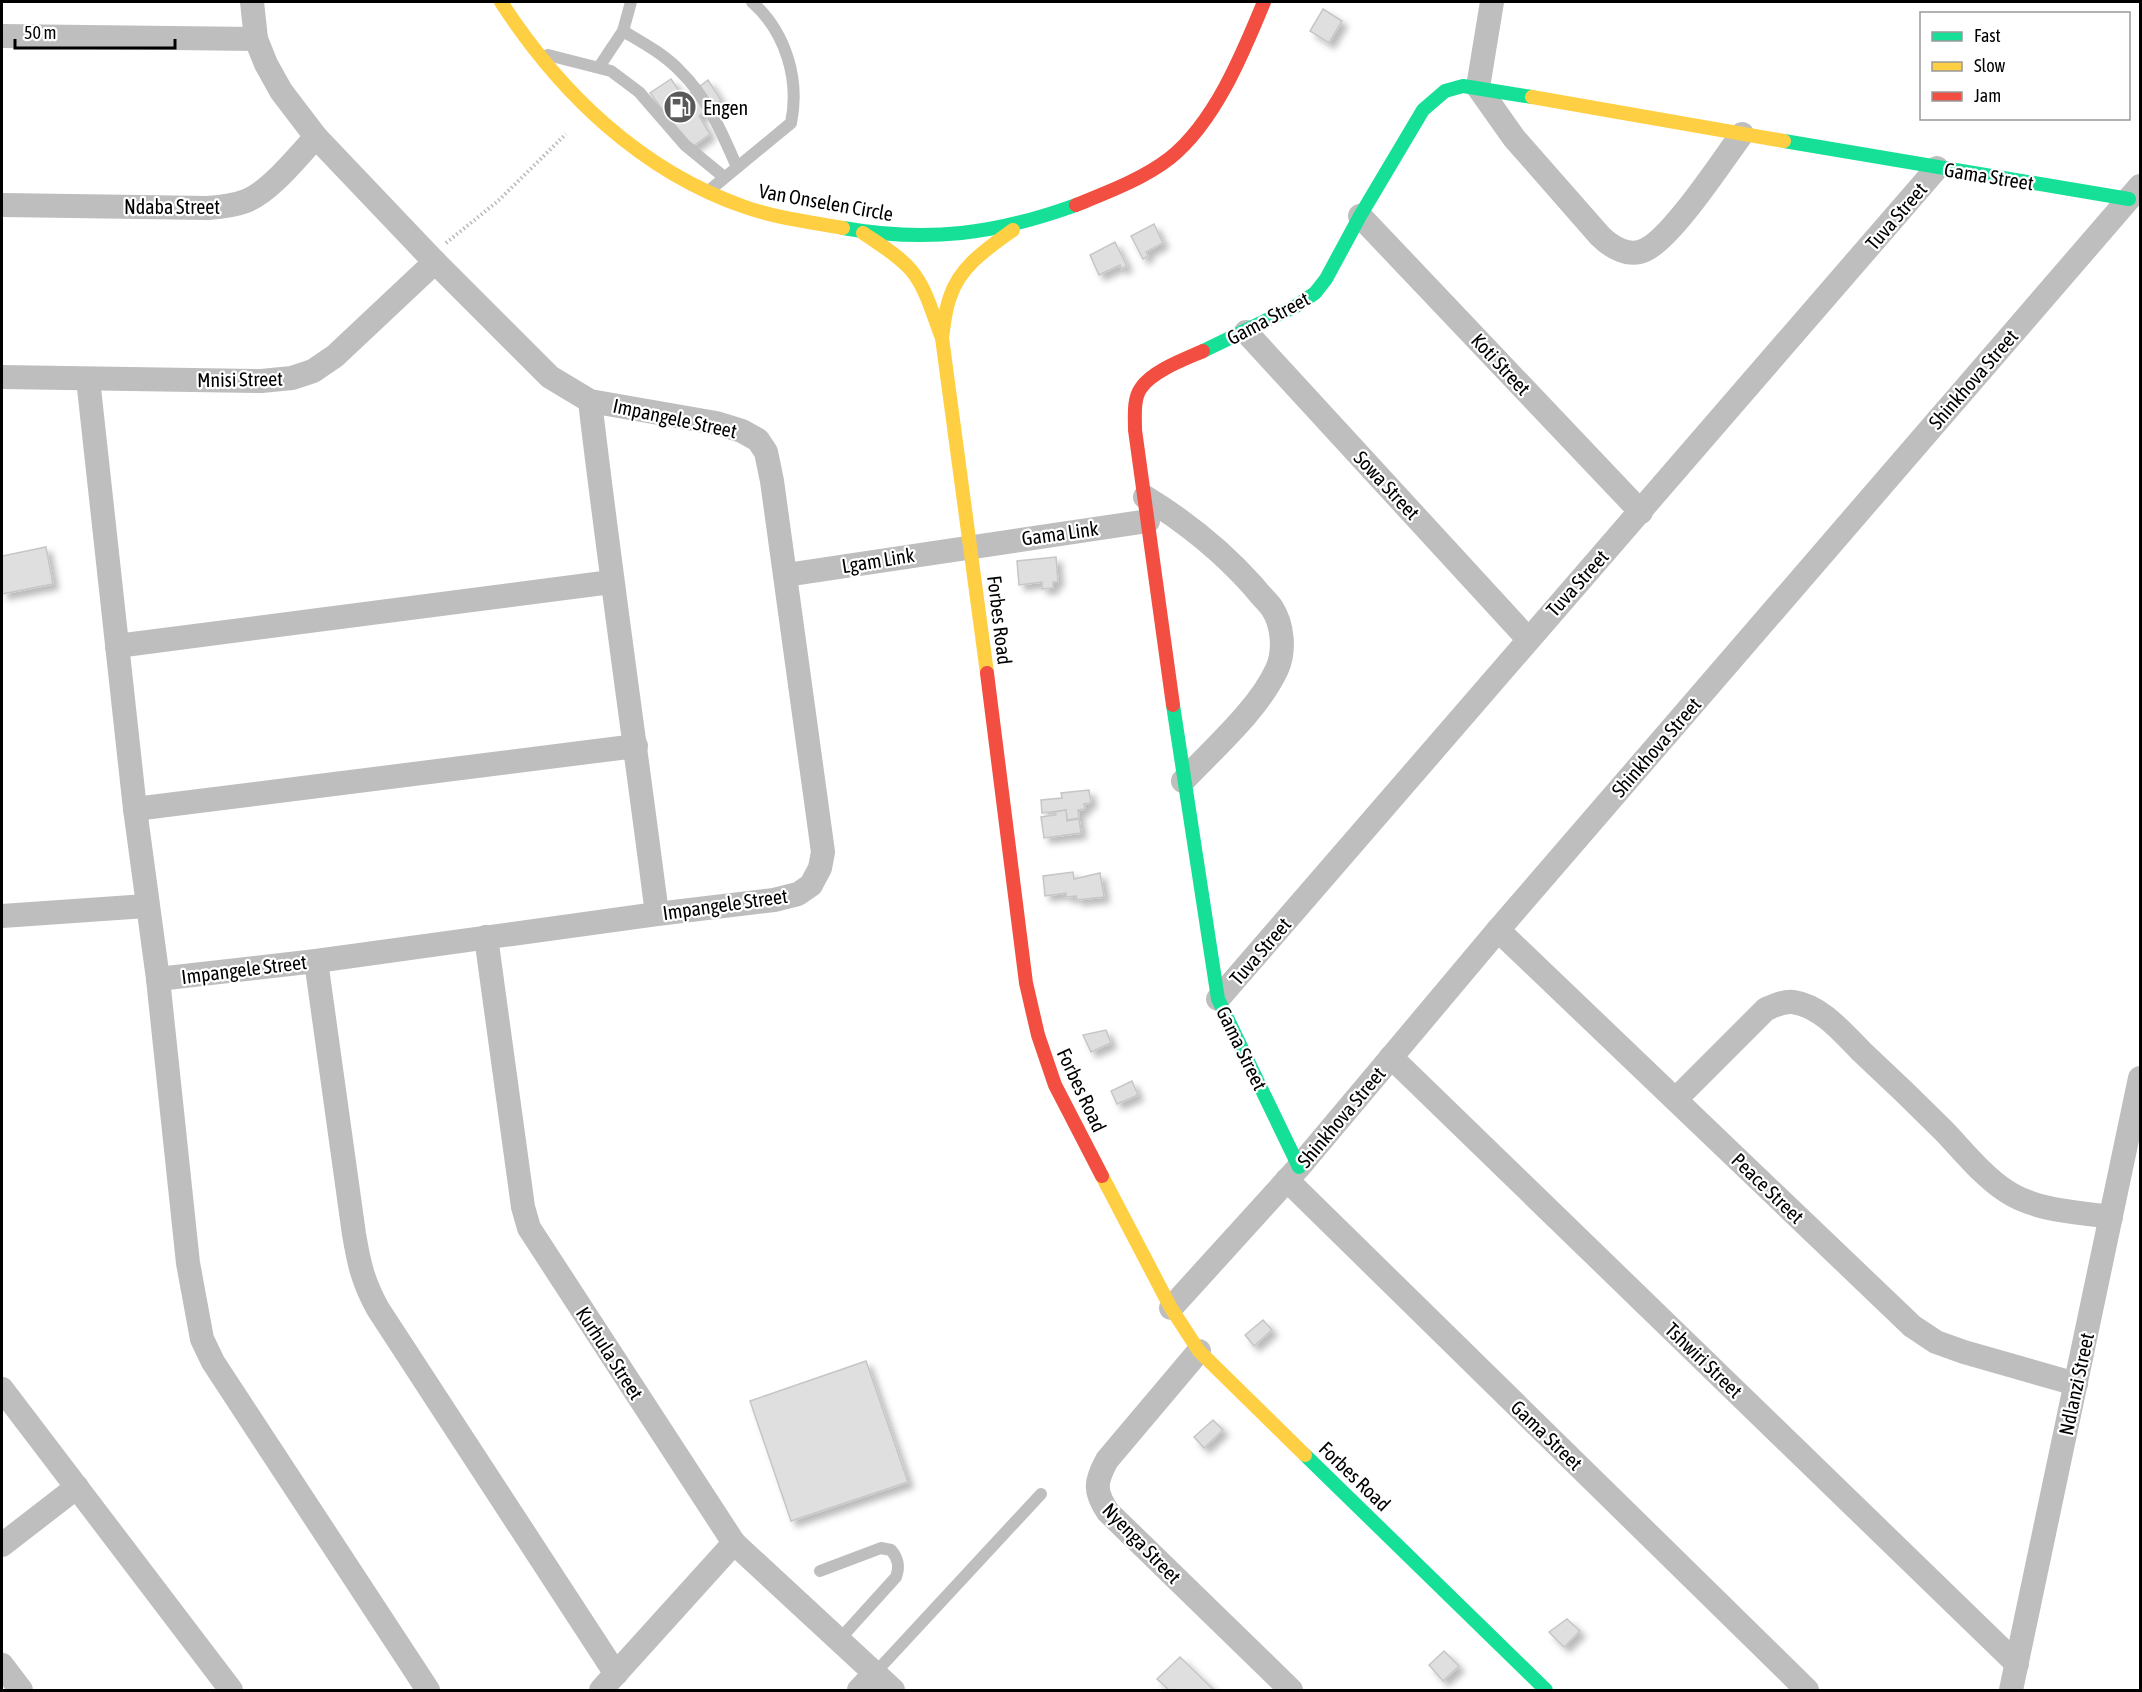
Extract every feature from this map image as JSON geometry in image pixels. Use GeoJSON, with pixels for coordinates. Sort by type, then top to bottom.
{"type":"FeatureCollection","features":[{"type":"Feature","properties":{"kind":"street","name":"Impangele Street"},"geometry":{"type":"LineString","coordinates":[[158,979],[316,961],[782,898],[798,894],[811,885],[820,867],[823,852],[786,575],[766,452],[758,440],[742,431],[716,423],[590,400],[550,377],[432,259],[316,137],[281,91],[266,64],[256,39],[252,2]]}},
{"type":"Feature","properties":{"kind":"street","name":"Van Onselen Circle"},"geometry":{"type":"LineString","coordinates":[[501,2],[535,52],[582,104],[616,134],[655,163],[708,192],[733,203],[766,213],[863,233],[932,237],[963,235],[1020,224],[1059,211],[1128,182],[1156,167],[1183,146],[1210,111],[1234,67],[1264,2]]}},
{"type":"Feature","properties":{"kind":"street"},"geometry":{"type":"LineString","coordinates":[[1492,2],[1478,87],[1514,138],[1612,247],[1628,252],[1643,252],[1657,243],[1688,207],[1742,134]]}},
{"type":"Feature","properties":{"kind":"street"},"geometry":{"type":"LineString","coordinates":[[2,36],[256,39]]}},
{"type":"Feature","properties":{"kind":"street","name":"Gama Street"},"geometry":{"type":"LineString","coordinates":[[1807,1690],[1293,1174],[1218,999],[1183,781],[1135,407],[1141,388],[1157,374],[1246,332],[1296,306],[1315,293],[1326,279],[1360,216],[1423,111],[1444,91],[1463,86],[1937,168],[2135,192]]}},
{"type":"Feature","properties":{"kind":"street","name":"Ndaba Street"},"geometry":{"type":"LineString","coordinates":[[2,205],[208,208],[230,206],[258,195],[316,137]]}},
{"type":"Feature","properties":{"kind":"street","name":"Tuva Street"},"geometry":{"type":"LineString","coordinates":[[1218,999],[1937,168]]}},
{"type":"Feature","properties":{"kind":"street","name":"Shinkhova Street"},"geometry":{"type":"LineString","coordinates":[[1171,1308],[1293,1174],[1498,930],[2135,192]]}},
{"type":"Feature","properties":{"kind":"street","name":"Koti Street"},"geometry":{"type":"LineString","coordinates":[[1360,216],[1641,512]]}},
{"type":"Feature","properties":{"kind":"street","name":"Forbes Road"},"geometry":{"type":"LineString","coordinates":[[942,338],[948,303],[953,287],[960,276],[970,263],[1020,224]]}},
{"type":"Feature","properties":{"kind":"street","name":"Forbes Road"},"geometry":{"type":"LineString","coordinates":[[863,233],[886,248],[911,270],[923,289],[942,338],[1032,1018],[1040,1047],[1055,1085],[1171,1308],[1199,1351],[1546,1690]]}},
{"type":"Feature","properties":{"kind":"street","name":"Mnisi Street"},"geometry":{"type":"LineString","coordinates":[[2,377],[261,381],[292,378],[313,371],[335,356],[432,259]]}},
{"type":"Feature","properties":{"kind":"street","name":"Sowa Street"},"geometry":{"type":"LineString","coordinates":[[1246,332],[1528,639]]}},
{"type":"Feature","properties":{"kind":"street"},"geometry":{"type":"LineString","coordinates":[[88,379],[146,906],[158,979],[188,1263],[202,1339],[213,1362],[428,1690]]}},
{"type":"Feature","properties":{"kind":"street"},"geometry":{"type":"LineString","coordinates":[[590,400],[611,582],[636,746],[657,914]]}},
{"type":"Feature","properties":{"kind":"street"},"geometry":{"type":"LineString","coordinates":[[1147,509],[1196,532],[1236,567],[1272,609],[1281,627],[1282,646],[1278,667],[1257,703],[1183,781]]}},
{"type":"Feature","properties":{"kind":"street","name":"Gama Link"},"geometry":{"type":"LineString","coordinates":[[971,546],[1147,509]]}},
{"type":"Feature","properties":{"kind":"street","name":"Lgam Link"},"geometry":{"type":"LineString","coordinates":[[786,575],[971,546]]}},
{"type":"Feature","properties":{"kind":"street"},"geometry":{"type":"LineString","coordinates":[[117,646],[611,582]]}},
{"type":"Feature","properties":{"kind":"street"},"geometry":{"type":"LineString","coordinates":[[135,809],[636,746]]}},
{"type":"Feature","properties":{"kind":"street"},"geometry":{"type":"LineString","coordinates":[[2,916],[146,906]]}},
{"type":"Feature","properties":{"kind":"street","name":"Peace Street"},"geometry":{"type":"LineString","coordinates":[[1498,930],[1912,1326],[1936,1342],[1964,1352],[2076,1384]]}},
{"type":"Feature","properties":{"kind":"street","name":"Kurhula Street"},"geometry":{"type":"LineString","coordinates":[[486,937],[523,1207],[529,1228],[734,1543],[839,1641],[867,1682],[893,1690]]}},
{"type":"Feature","properties":{"kind":"street"},"geometry":{"type":"LineString","coordinates":[[316,961],[354,1234],[359,1266],[366,1287],[608,1682],[734,1543]]}},
{"type":"Feature","properties":{"kind":"street"},"geometry":{"type":"LineString","coordinates":[[1676,1099],[1766,1009],[1792,1002],[1809,1007],[1831,1021],[2006,1192],[2030,1203],[2111,1217]]}},
{"type":"Feature","properties":{"kind":"street","name":"Tshwiri Street"},"geometry":{"type":"LineString","coordinates":[[1391,1057],[2017,1664]]}},
{"type":"Feature","properties":{"kind":"street","name":"Ndlanzi Street"},"geometry":{"type":"LineString","coordinates":[[2011,1690],[2140,1078]]}},
{"type":"Feature","properties":{"kind":"street","name":"Nyenga Street"},"geometry":{"type":"LineString","coordinates":[[1199,1351],[1107,1460],[1098,1475],[1099,1498],[1108,1512],[1291,1690]]}},
{"type":"Feature","properties":{"kind":"street"},"geometry":{"type":"LineString","coordinates":[[2,1389],[231,1690]]}},
{"type":"Feature","properties":{"kind":"street"},"geometry":{"type":"LineString","coordinates":[[2,1545],[77,1487]]}},
{"type":"Feature","properties":{"kind":"street"},"geometry":{"type":"LineString","coordinates":[[2,1665],[21,1690]]}},
{"type":"Feature","properties":{"kind":"lane"},"geometry":{"type":"LineString","coordinates":[[599,67],[623,32],[632,2]]}},
{"type":"Feature","properties":{"kind":"lane"},"geometry":{"type":"LineString","coordinates":[[708,192],[788,128],[791,123],[795,99],[794,82],[783,43],[761,9],[752,2]]}},
{"type":"Feature","properties":{"kind":"lane"},"geometry":{"type":"LineString","coordinates":[[623,32],[656,51],[681,72],[713,114],[737,167]]}},
{"type":"Feature","properties":{"kind":"lane"},"geometry":{"type":"LineString","coordinates":[[535,52],[611,71],[639,92],[685,145],[724,177]]}},
{"type":"Feature","properties":{"kind":"lane"},"geometry":{"type":"LineString","coordinates":[[867,1682],[1041,1494]]}},
{"type":"Feature","properties":{"kind":"lane"},"geometry":{"type":"LineString","coordinates":[[820,1571],[881,1548],[891,1550],[897,1557],[899,1570],[896,1577],[839,1641]]}},
{"type":"Feature","properties":{"kind":"path"},"geometry":{"type":"LineString","coordinates":[[432,259],[498,201],[566,134]]}},
{"type":"Feature","properties":{"kind":"building"},"geometry":{"type":"Polygon","coordinates":[[[1323,9],[1342,21],[1329,43],[1310,31],[1323,9]]]}},
{"type":"Feature","properties":{"kind":"building"},"geometry":{"type":"Polygon","coordinates":[[[671,79],[684,98],[708,80],[721,100],[699,116],[710,134],[691,148],[650,93],[671,79]]]}},
{"type":"Feature","properties":{"kind":"building"},"geometry":{"type":"Polygon","coordinates":[[[1154,224],[1163,243],[1146,252],[1148,256],[1143,259],[1131,236],[1154,224]]]}},
{"type":"Feature","properties":{"kind":"building"},"geometry":{"type":"Polygon","coordinates":[[[1115,242],[1127,266],[1121,269],[1120,265],[1099,275],[1090,255],[1115,242]]]}},
{"type":"Feature","properties":{"kind":"building"},"geometry":{"type":"Polygon","coordinates":[[[46,547],[53,584],[2,594],[2,556],[46,547]]]}},
{"type":"Feature","properties":{"kind":"building"},"geometry":{"type":"Polygon","coordinates":[[[1056,557],[1058,582],[1053,582],[1053,588],[1042,589],[1042,582],[1019,585],[1017,561],[1056,557]]]}},
{"type":"Feature","properties":{"kind":"building"},"geometry":{"type":"Polygon","coordinates":[[[1089,790],[1091,803],[1084,804],[1085,809],[1078,810],[1079,818],[1067,820],[1066,810],[1042,813],[1041,800],[1062,798],[1061,793],[1089,790]]]}},
{"type":"Feature","properties":{"kind":"building"},"geometry":{"type":"Polygon","coordinates":[[[1066,810],[1067,821],[1079,819],[1081,833],[1044,838],[1041,817],[1056,815],[1055,812],[1066,810]]]}},
{"type":"Feature","properties":{"kind":"building"},"geometry":{"type":"Polygon","coordinates":[[[1073,872],[1074,879],[1100,873],[1104,897],[1077,900],[1076,896],[1066,897],[1066,893],[1045,896],[1043,876],[1073,872]]]}},
{"type":"Feature","properties":{"kind":"building"},"geometry":{"type":"Polygon","coordinates":[[[1106,1030],[1111,1043],[1091,1052],[1083,1035],[1106,1030]]]}},
{"type":"Feature","properties":{"kind":"building"},"geometry":{"type":"Polygon","coordinates":[[[1132,1081],[1138,1095],[1117,1104],[1111,1091],[1132,1081]]]}},
{"type":"Feature","properties":{"kind":"building"},"geometry":{"type":"Polygon","coordinates":[[[1263,1320],[1272,1330],[1254,1346],[1245,1335],[1263,1320]]]}},
{"type":"Feature","properties":{"kind":"building"},"geometry":{"type":"Polygon","coordinates":[[[866,1361],[908,1482],[791,1521],[750,1401],[866,1361]]]}},
{"type":"Feature","properties":{"kind":"building"},"geometry":{"type":"Polygon","coordinates":[[[1213,1420],[1223,1430],[1204,1448],[1194,1437],[1213,1420]]]}},
{"type":"Feature","properties":{"kind":"building"},"geometry":{"type":"Polygon","coordinates":[[[1567,1619],[1580,1631],[1564,1647],[1549,1632],[1567,1619]]]}},
{"type":"Feature","properties":{"kind":"building"},"geometry":{"type":"Polygon","coordinates":[[[1444,1651],[1459,1666],[1443,1681],[1429,1665],[1444,1651]]]}},
{"type":"Feature","properties":{"kind":"building"},"geometry":{"type":"Polygon","coordinates":[[[1180,1657],[1214,1690],[1169,1690],[1157,1679],[1180,1657]]]}},
{"type":"Feature","properties":{"kind":"traffic: fast"},"geometry":{"type":"LineString","coordinates":[[1203,351],[1296,306],[1315,293],[1326,279],[1360,216],[1423,110],[1445,91],[1463,86],[1532,97]]}},
{"type":"Feature","properties":{"kind":"traffic: fast"},"geometry":{"type":"LineString","coordinates":[[1784,141],[2129,199]]}},
{"type":"Feature","properties":{"kind":"traffic: fast"},"geometry":{"type":"LineString","coordinates":[[843,228],[904,235],[961,233],[1018,223],[1076,205]]}},
{"type":"Feature","properties":{"kind":"traffic: fast"},"geometry":{"type":"LineString","coordinates":[[1173,705],[1218,999],[1299,1167]]}},
{"type":"Feature","properties":{"kind":"traffic: fast"},"geometry":{"type":"LineString","coordinates":[[1305,1455],[1546,1690]]}},
{"type":"Feature","properties":{"kind":"traffic: slow"},"geometry":{"type":"LineString","coordinates":[[501,2],[549,67],[577,97],[606,125],[671,173],[707,192],[757,211],[843,228]]}},
{"type":"Feature","properties":{"kind":"traffic: slow"},"geometry":{"type":"LineString","coordinates":[[1532,97],[1784,141]]}},
{"type":"Feature","properties":{"kind":"traffic: slow"},"geometry":{"type":"LineString","coordinates":[[942,338],[948,302],[961,276],[976,259],[1013,230]]}},
{"type":"Feature","properties":{"kind":"traffic: slow"},"geometry":{"type":"LineString","coordinates":[[863,233],[894,255],[917,277],[942,338],[987,673]]}},
{"type":"Feature","properties":{"kind":"traffic: slow"},"geometry":{"type":"LineString","coordinates":[[1102,1176],[1171,1308],[1199,1351],[1305,1455]]}},
{"type":"Feature","properties":{"kind":"traffic: jam"},"geometry":{"type":"LineString","coordinates":[[1076,205],[1148,172],[1170,158],[1186,143],[1201,126],[1226,86],[1264,2]]}},
{"type":"Feature","properties":{"kind":"traffic: jam"},"geometry":{"type":"LineString","coordinates":[[1173,705],[1135,430],[1135,408],[1138,392],[1153,376],[1203,351]]}},
{"type":"Feature","properties":{"kind":"traffic: jam"},"geometry":{"type":"LineString","coordinates":[[987,673],[1026,983],[1038,1035],[1055,1085],[1102,1176]]}},
{"type":"Feature","properties":{"kind":"place","name":"Engen"},"geometry":{"type":"Point","coordinates":[680,107]}}]}
